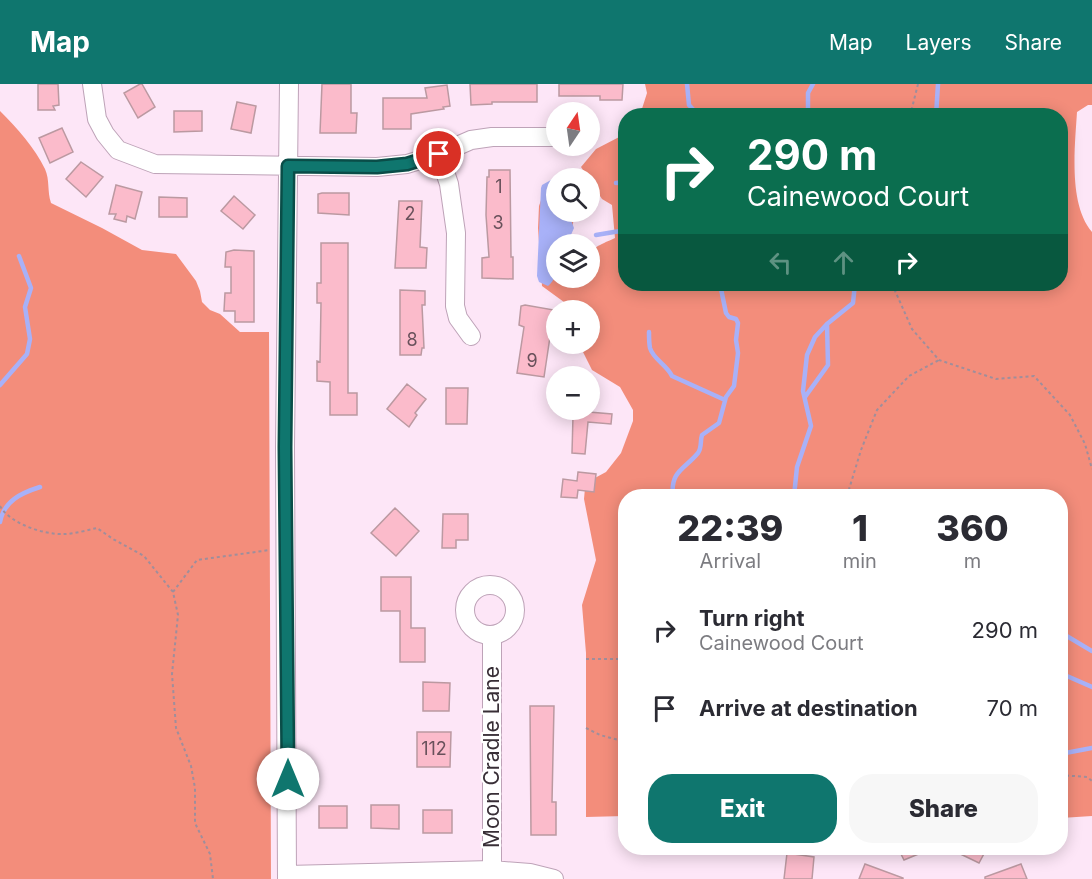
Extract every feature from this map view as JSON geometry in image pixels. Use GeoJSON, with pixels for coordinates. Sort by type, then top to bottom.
{"type":"FeatureCollection","features":[{"type":"Feature","properties":{"kind":"street"},"geometry":{"type":"LineString","coordinates":[[92,84],[97,119],[105,134],[118,150],[155,164],[377,167],[407,164],[439,154],[471,140],[492,137],[546,137]]}},
{"type":"Feature","properties":{"kind":"street"},"geometry":{"type":"LineString","coordinates":[[289,84],[285,447],[287,877],[530,873],[554,879]]}},
{"type":"Feature","properties":{"kind":"street"},"geometry":{"type":"LineString","coordinates":[[439,154],[449,184],[456,233],[455,306],[458,318],[471,336]]}},
{"type":"Feature","properties":{"kind":"street","name":"Moon Cradle Lane"},"geometry":{"type":"LineString","coordinates":[[492,635],[492,875]]}},
{"type":"Feature","properties":{"kind":"path"},"geometry":{"type":"LineString","coordinates":[[912,108],[918,84]]}},
{"type":"Feature","properties":{"kind":"path"},"geometry":{"type":"LineString","coordinates":[[895,291],[912,329],[939,360],[996,380],[1034,376],[1070,415],[1085,444],[1092,469]]}},
{"type":"Feature","properties":{"kind":"path"},"geometry":{"type":"LineString","coordinates":[[849,489],[877,410],[909,376],[939,360]]}},
{"type":"Feature","properties":{"kind":"path"},"geometry":{"type":"LineString","coordinates":[[0,506],[2,511],[30,529],[64,534],[97,528],[144,556],[173,592],[178,615],[172,674],[176,722],[191,766],[195,788],[195,823],[210,854],[213,879]]}},
{"type":"Feature","properties":{"kind":"path"},"geometry":{"type":"LineString","coordinates":[[173,592],[197,560],[275,550],[286,544]]}},
{"type":"Feature","properties":{"kind":"path"},"geometry":{"type":"LineString","coordinates":[[586,659],[618,659]]}},
{"type":"Feature","properties":{"kind":"path"},"geometry":{"type":"LineString","coordinates":[[586,728],[618,740]]}},
{"type":"Feature","properties":{"kind":"path"},"geometry":{"type":"LineString","coordinates":[[1068,776],[1087,777],[1092,781]]}},
{"type":"Feature","properties":{"kind":"shaded area"},"geometry":{"type":"Polygon","coordinates":[[[645,84],[1092,84],[1092,105],[1077,112],[1075,174],[1079,206],[1092,232],[1092,816],[1068,818],[1068,489],[618,489],[618,816],[586,817],[586,653],[582,605],[596,560],[584,499],[585,488],[593,479],[606,472],[621,453],[633,421],[633,410],[620,387],[600,375],[600,366],[590,366],[584,354],[600,354],[600,300],[561,300],[542,286],[538,228],[539,206],[546,186],[546,222],[573,222],[571,234],[546,234],[546,288],[600,288],[600,245],[615,238],[612,205],[600,196],[600,168],[581,167],[590,156],[600,156],[600,147],[618,138],[618,291],[1068,291],[1068,108],[642,108],[647,93],[645,84]]]}},
{"type":"Feature","properties":{"kind":"shaded area"},"geometry":{"type":"Polygon","coordinates":[[[0,111],[25,138],[41,161],[47,173],[51,203],[142,250],[176,254],[196,281],[202,302],[210,310],[220,314],[240,332],[269,332],[271,879],[0,879],[0,111]]]}},
{"type":"Feature","properties":{"kind":"water"},"geometry":{"type":"Polygon","coordinates":[[[546,183],[546,222],[572,222],[574,228],[571,234],[546,234],[546,285],[539,282],[537,276],[542,185],[546,183]]]}},
{"type":"Feature","properties":{"kind":"building"},"geometry":{"type":"Polygon","coordinates":[[[38,84],[58,84],[59,105],[53,106],[55,110],[38,110],[38,84]]]}},
{"type":"Feature","properties":{"kind":"building"},"geometry":{"type":"Polygon","coordinates":[[[140,84],[155,107],[138,118],[124,93],[140,84]]]}},
{"type":"Feature","properties":{"kind":"building"},"geometry":{"type":"Polygon","coordinates":[[[322,84],[351,84],[351,113],[357,113],[356,133],[320,133],[322,84]]]}},
{"type":"Feature","properties":{"kind":"building"},"geometry":{"type":"Polygon","coordinates":[[[470,84],[537,84],[537,102],[492,102],[492,104],[471,105],[470,84]]]}},
{"type":"Feature","properties":{"kind":"building"},"geometry":{"type":"Polygon","coordinates":[[[559,84],[623,84],[622,100],[600,100],[600,96],[559,96],[559,84]]]}},
{"type":"Feature","properties":{"kind":"building"},"geometry":{"type":"Polygon","coordinates":[[[447,85],[450,106],[411,114],[411,129],[383,129],[383,98],[427,98],[425,88],[447,85]]]}},
{"type":"Feature","properties":{"kind":"building"},"geometry":{"type":"Polygon","coordinates":[[[237,102],[256,106],[251,133],[231,129],[237,102]]]}},
{"type":"Feature","properties":{"kind":"building"},"geometry":{"type":"Polygon","coordinates":[[[174,111],[202,111],[202,131],[174,132],[174,111]]]}},
{"type":"Feature","properties":{"kind":"building"},"geometry":{"type":"Polygon","coordinates":[[[62,128],[73,152],[50,163],[39,138],[62,128]]]}},
{"type":"Feature","properties":{"kind":"building"},"geometry":{"type":"Polygon","coordinates":[[[81,162],[103,177],[86,197],[66,179],[81,162]]]}},
{"type":"Feature","properties":{"kind":"building"},"geometry":{"type":"Polygon","coordinates":[[[489,170],[510,170],[513,279],[482,278],[482,258],[489,257],[486,215],[489,170]]]}},
{"type":"Feature","properties":{"kind":"building"},"geometry":{"type":"Polygon","coordinates":[[[116,185],[142,192],[135,219],[127,216],[126,222],[114,219],[116,214],[109,214],[116,185]]]}},
{"type":"Feature","properties":{"kind":"building"},"geometry":{"type":"Polygon","coordinates":[[[349,193],[349,215],[318,213],[318,194],[349,193]]]}},
{"type":"Feature","properties":{"kind":"building"},"geometry":{"type":"Polygon","coordinates":[[[234,196],[255,215],[243,229],[221,211],[234,196]]]}},
{"type":"Feature","properties":{"kind":"building"},"geometry":{"type":"Polygon","coordinates":[[[159,197],[187,198],[187,217],[159,217],[159,197]]]}},
{"type":"Feature","properties":{"kind":"building"},"geometry":{"type":"Polygon","coordinates":[[[399,201],[422,201],[420,247],[427,248],[426,268],[395,268],[399,201]]]}},
{"type":"Feature","properties":{"kind":"building"},"geometry":{"type":"Polygon","coordinates":[[[321,243],[348,243],[348,393],[357,393],[357,415],[330,415],[330,382],[317,381],[317,361],[320,362],[321,303],[317,303],[317,283],[321,283],[321,243]]]}},
{"type":"Feature","properties":{"kind":"building"},"geometry":{"type":"Polygon","coordinates":[[[254,251],[254,322],[235,322],[235,311],[224,311],[225,293],[231,293],[231,267],[225,267],[226,252],[254,251]]]}},
{"type":"Feature","properties":{"kind":"building"},"geometry":{"type":"Polygon","coordinates":[[[400,290],[425,291],[425,305],[422,305],[424,348],[422,348],[421,355],[400,355],[400,290]]]}},
{"type":"Feature","properties":{"kind":"building"},"geometry":{"type":"Polygon","coordinates":[[[521,306],[546,309],[547,354],[544,377],[517,373],[524,327],[519,325],[521,306]]]}},
{"type":"Feature","properties":{"kind":"building"},"geometry":{"type":"Polygon","coordinates":[[[407,384],[426,399],[415,413],[417,415],[409,427],[387,409],[407,384]]]}},
{"type":"Feature","properties":{"kind":"building"},"geometry":{"type":"Polygon","coordinates":[[[446,388],[468,388],[467,424],[446,424],[446,388]]]}},
{"type":"Feature","properties":{"kind":"building"},"geometry":{"type":"Polygon","coordinates":[[[600,413],[612,414],[611,424],[588,422],[585,454],[572,453],[573,420],[600,420],[600,413]]]}},
{"type":"Feature","properties":{"kind":"building"},"geometry":{"type":"Polygon","coordinates":[[[578,472],[596,474],[594,492],[578,490],[577,498],[561,497],[563,479],[577,481],[578,472]]]}},
{"type":"Feature","properties":{"kind":"building"},"geometry":{"type":"Polygon","coordinates":[[[395,508],[419,531],[396,556],[371,533],[395,508]]]}},
{"type":"Feature","properties":{"kind":"building"},"geometry":{"type":"Polygon","coordinates":[[[443,514],[468,514],[468,540],[456,540],[456,548],[442,548],[443,514]]]}},
{"type":"Feature","properties":{"kind":"building"},"geometry":{"type":"Polygon","coordinates":[[[381,577],[411,577],[411,628],[425,628],[425,662],[400,662],[400,611],[381,611],[381,577]]]}},
{"type":"Feature","properties":{"kind":"building"},"geometry":{"type":"Polygon","coordinates":[[[423,682],[450,683],[449,711],[423,711],[423,682]]]}},
{"type":"Feature","properties":{"kind":"building"},"geometry":{"type":"Polygon","coordinates":[[[530,706],[554,706],[552,802],[556,802],[556,835],[531,835],[530,706]]]}},
{"type":"Feature","properties":{"kind":"building"},"geometry":{"type":"Polygon","coordinates":[[[417,732],[451,732],[450,767],[417,767],[417,732]]]}},
{"type":"Feature","properties":{"kind":"building"},"geometry":{"type":"Polygon","coordinates":[[[371,805],[399,805],[399,829],[371,828],[371,805]]]}},
{"type":"Feature","properties":{"kind":"building"},"geometry":{"type":"Polygon","coordinates":[[[319,806],[347,806],[347,828],[319,828],[319,806]]]}},
{"type":"Feature","properties":{"kind":"building"},"geometry":{"type":"Polygon","coordinates":[[[423,810],[452,810],[452,833],[423,833],[423,810]]]}},
{"type":"Feature","properties":{"kind":"building"},"geometry":{"type":"Polygon","coordinates":[[[787,855],[814,857],[812,879],[784,879],[787,855]]]}},
{"type":"Feature","properties":{"kind":"building"},"geometry":{"type":"Polygon","coordinates":[[[902,855],[916,855],[904,860],[902,855]]]}},
{"type":"Feature","properties":{"kind":"building"},"geometry":{"type":"Polygon","coordinates":[[[962,855],[983,855],[979,863],[962,855]]]}},
{"type":"Feature","properties":{"kind":"building"},"geometry":{"type":"Polygon","coordinates":[[[865,864],[903,878],[903,879],[859,879],[865,864]]]}},
{"type":"Feature","properties":{"kind":"building"},"geometry":{"type":"Polygon","coordinates":[[[1021,864],[1027,879],[985,879],[985,877],[1021,864]]]}},
{"type":"Feature","properties":{"kind":"waterway"},"geometry":{"type":"LineString","coordinates":[[687,84],[689,105],[692,108]]}},
{"type":"Feature","properties":{"kind":"waterway"},"geometry":{"type":"LineString","coordinates":[[808,108],[808,93],[813,84]]}},
{"type":"Feature","properties":{"kind":"waterway"},"geometry":{"type":"LineString","coordinates":[[936,108],[938,84]]}},
{"type":"Feature","properties":{"kind":"waterway"},"geometry":{"type":"LineString","coordinates":[[600,234],[618,231]]}},
{"type":"Feature","properties":{"kind":"waterway"},"geometry":{"type":"LineString","coordinates":[[0,385],[27,354],[30,339],[25,307],[31,288],[19,256]]}},
{"type":"Feature","properties":{"kind":"waterway"},"geometry":{"type":"LineString","coordinates":[[673,489],[676,476],[698,453],[702,435],[719,423],[726,397],[734,386],[738,353],[736,340],[738,323],[726,313],[721,291]]}},
{"type":"Feature","properties":{"kind":"waterway"},"geometry":{"type":"LineString","coordinates":[[795,489],[797,467],[811,426],[803,391],[807,355],[815,337],[853,303],[854,291]]}},
{"type":"Feature","properties":{"kind":"waterway"},"geometry":{"type":"LineString","coordinates":[[805,397],[828,365],[827,324]]}},
{"type":"Feature","properties":{"kind":"waterway"},"geometry":{"type":"LineString","coordinates":[[649,332],[652,352],[672,376],[725,400]]}},
{"type":"Feature","properties":{"kind":"waterway"},"geometry":{"type":"LineString","coordinates":[[0,522],[9,503],[26,492],[40,487]]}},
{"type":"Feature","properties":{"kind":"waterway"},"geometry":{"type":"LineString","coordinates":[[1068,637],[1092,651]]}},
{"type":"Feature","properties":{"kind":"waterway"},"geometry":{"type":"LineString","coordinates":[[1068,676],[1092,687]]}},
{"type":"Feature","properties":{"kind":"waterway"},"geometry":{"type":"LineString","coordinates":[[1068,752],[1092,748]]}},
{"type":"Feature","properties":{"kind":"route"},"geometry":{"type":"LineString","coordinates":[[288,779],[285,447],[288,166],[377,167],[407,164],[439,154]]}}]}
